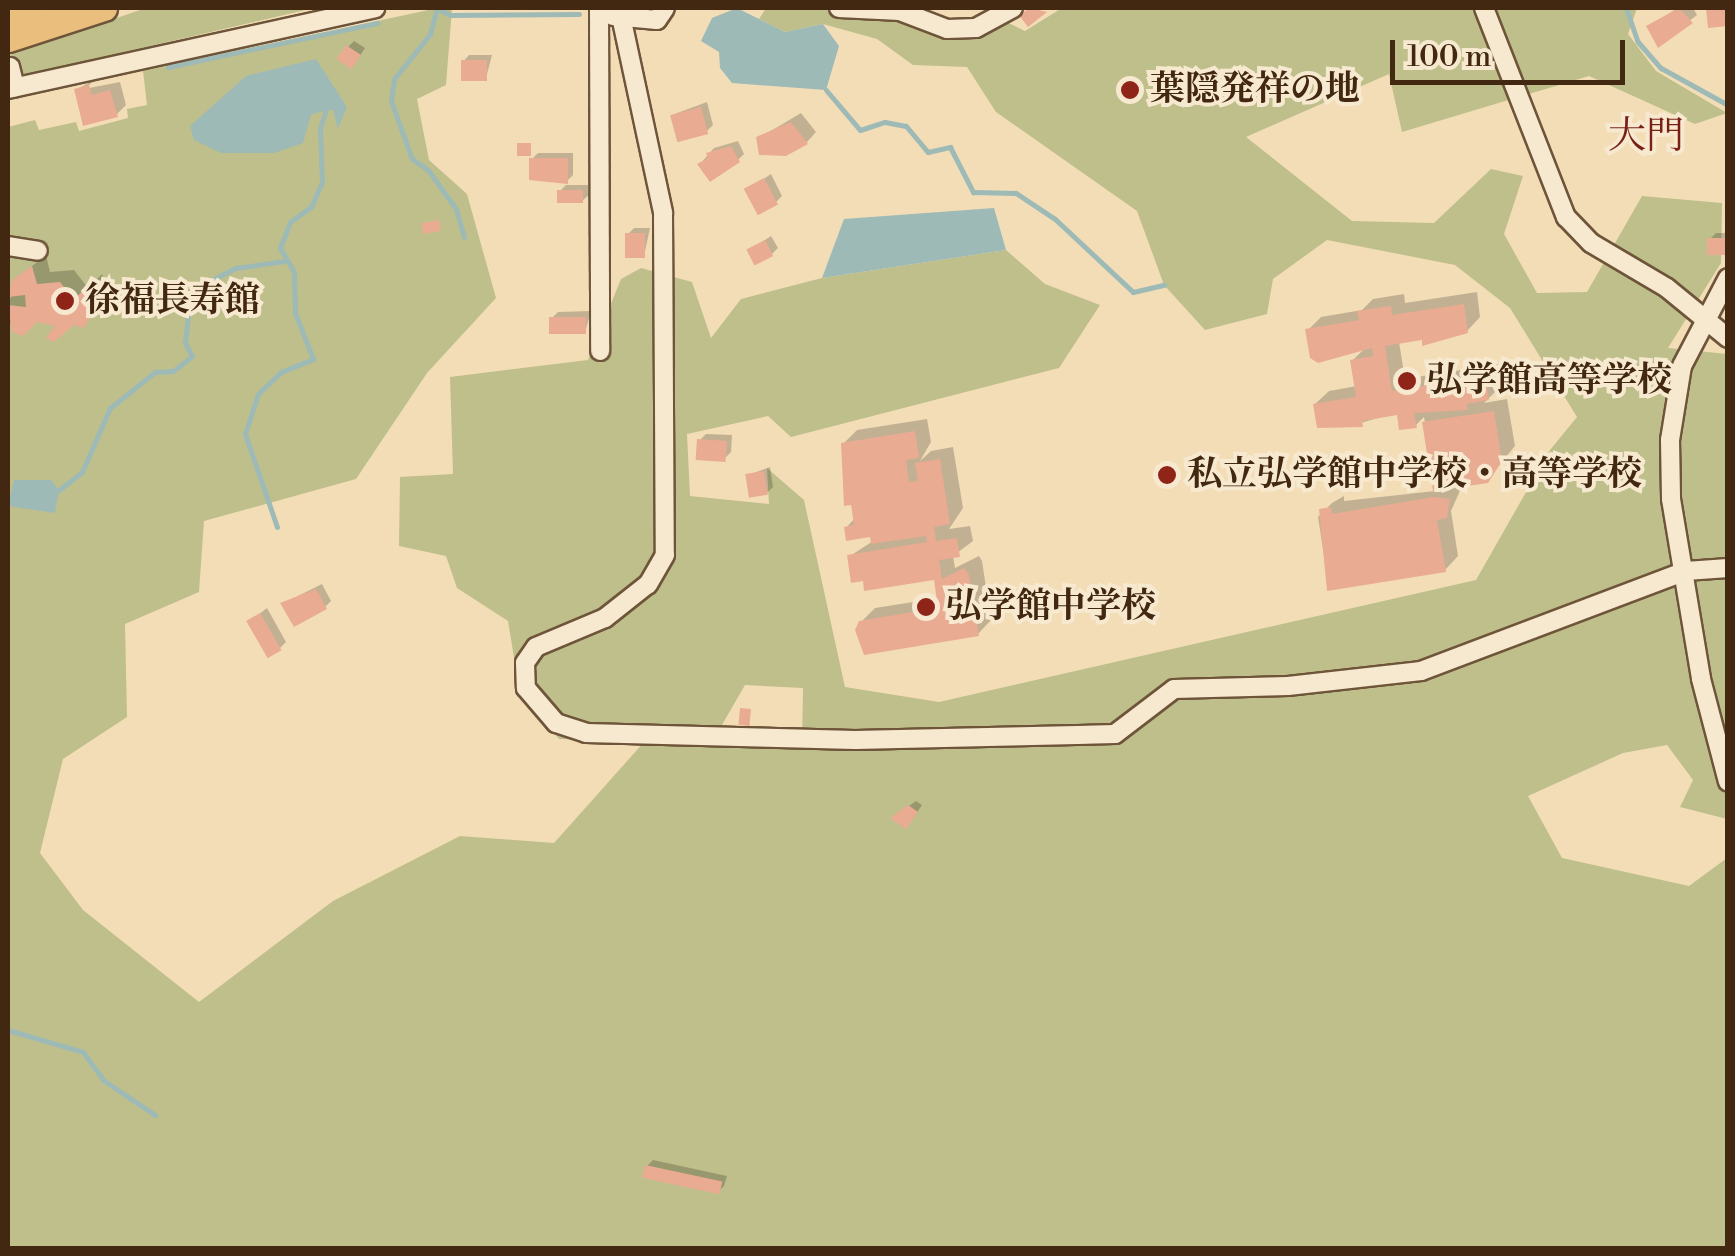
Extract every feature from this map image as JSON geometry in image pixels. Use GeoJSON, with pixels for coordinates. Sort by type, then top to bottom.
{"type":"FeatureCollection","features":[{"type":"Feature","properties":{"kind":"highway"},"geometry":{"type":"LineString","coordinates":[[8,18],[47,8]]}},
{"type":"Feature","properties":{"kind":"highway"},"geometry":{"type":"LineString","coordinates":[[8,39],[104,8]]}},
{"type":"Feature","properties":{"kind":"street"},"geometry":{"type":"LineString","coordinates":[[10,67],[11,88],[375,8]]}},
{"type":"Feature","properties":{"kind":"street"},"geometry":{"type":"LineString","coordinates":[[600,351],[599,8],[622,21],[657,20],[665,8]]}},
{"type":"Feature","properties":{"kind":"street"},"geometry":{"type":"LineString","coordinates":[[839,8],[900,12],[948,30],[976,28],[1013,8]]}},
{"type":"Feature","properties":{"kind":"street"},"geometry":{"type":"LineString","coordinates":[[1484,8],[1566,217],[1591,243],[1708,317],[1728,338]]}},
{"type":"Feature","properties":{"kind":"street"},"geometry":{"type":"LineString","coordinates":[[622,21],[663,213],[665,555],[648,584],[605,618],[536,647],[525,663],[526,688],[556,723],[586,733],[855,740],[1116,734],[1174,689],[1288,686],[1421,671],[1686,572],[1728,568]]}},
{"type":"Feature","properties":{"kind":"street"},"geometry":{"type":"LineString","coordinates":[[8,246],[38,251]]}},
{"type":"Feature","properties":{"kind":"street"},"geometry":{"type":"LineString","coordinates":[[1728,278],[1682,366],[1670,440],[1671,499],[1701,679],[1728,782]]}},
{"type":"Feature","properties":{"kind":"green space"},"geometry":{"type":"Polygon","coordinates":[[[146,8],[314,8],[8,79],[8,55],[146,8]]]}},
{"type":"Feature","properties":{"kind":"green space"},"geometry":{"type":"Polygon","coordinates":[[[452,8],[446,85],[417,99],[429,160],[467,194],[496,298],[427,373],[356,479],[204,521],[199,592],[125,624],[127,717],[63,759],[40,853],[83,910],[199,1002],[333,901],[460,836],[554,843],[645,741],[559,739],[520,694],[508,621],[457,588],[446,556],[399,546],[400,477],[453,474],[450,377],[588,360],[621,279],[641,268],[692,282],[711,338],[741,299],[822,278],[1006,250],[1045,284],[1100,305],[1059,368],[791,437],[768,416],[687,434],[690,496],[769,504],[767,468],[804,500],[845,687],[939,702],[1476,580],[1550,450],[1577,417],[1510,308],[1455,265],[1327,240],[1273,279],[1267,314],[1205,330],[1164,285],[1137,211],[996,112],[967,67],[913,65],[877,39],[823,24],[785,32],[759,19],[766,8],[839,8],[947,29],[996,17],[1025,31],[1062,8],[1637,8],[1628,34],[1656,71],[1727,113],[1695,124],[1589,76],[1402,132],[1389,74],[1246,137],[1352,221],[1434,223],[1491,169],[1523,176],[1504,234],[1537,293],[1587,292],[1642,196],[1722,203],[1721,263],[1668,348],[1727,354],[1727,819],[1680,807],[1693,780],[1667,745],[1623,753],[1528,796],[1562,858],[1689,886],[1727,858],[1727,1248],[8,1248],[8,127],[35,120],[39,130],[76,122],[79,131],[128,118],[127,109],[147,105],[143,71],[452,8]],[[745,685],[715,737],[802,744],[803,688],[745,685]]]}},
{"type":"Feature","properties":{"kind":"water"},"geometry":{"type":"Polygon","coordinates":[[[737,8],[785,32],[823,24],[839,46],[826,90],[732,83],[720,68],[719,52],[701,41],[712,18],[737,8]]]}},
{"type":"Feature","properties":{"kind":"water"},"geometry":{"type":"Polygon","coordinates":[[[316,59],[347,107],[338,129],[333,110],[326,110],[311,115],[303,143],[274,153],[221,153],[194,140],[190,126],[246,76],[316,59]]]}},
{"type":"Feature","properties":{"kind":"water"},"geometry":{"type":"Polygon","coordinates":[[[994,208],[1006,250],[822,278],[844,219],[994,208]]]}},
{"type":"Feature","properties":{"kind":"water"},"geometry":{"type":"Polygon","coordinates":[[[14,480],[51,480],[59,490],[55,513],[8,506],[14,480]]]}},
{"type":"Feature","properties":{"kind":"building"},"geometry":{"type":"Polygon","coordinates":[[[1030,8],[1047,12],[1028,27],[1019,15],[1030,8]]]}},
{"type":"Feature","properties":{"kind":"building"},"geometry":{"type":"Polygon","coordinates":[[[1679,8],[1693,23],[1658,48],[1646,26],[1679,8]]]}},
{"type":"Feature","properties":{"kind":"building"},"geometry":{"type":"Polygon","coordinates":[[[1706,8],[1728,8],[1728,26],[1708,28],[1706,8]]]}},
{"type":"Feature","properties":{"kind":"building"},"geometry":{"type":"Polygon","coordinates":[[[346,45],[361,55],[351,69],[336,59],[346,45]]]}},
{"type":"Feature","properties":{"kind":"building"},"geometry":{"type":"Polygon","coordinates":[[[461,60],[487,60],[487,81],[461,81],[461,60]]]}},
{"type":"Feature","properties":{"kind":"building"},"geometry":{"type":"Polygon","coordinates":[[[89,85],[92,95],[110,90],[118,117],[83,126],[74,89],[89,85]]]}},
{"type":"Feature","properties":{"kind":"building"},"geometry":{"type":"Polygon","coordinates":[[[701,107],[708,134],[677,142],[670,115],[701,107]]]}},
{"type":"Feature","properties":{"kind":"building"},"geometry":{"type":"Polygon","coordinates":[[[791,122],[808,144],[786,156],[759,155],[756,137],[791,122]]]}},
{"type":"Feature","properties":{"kind":"building"},"geometry":{"type":"Polygon","coordinates":[[[517,143],[531,143],[531,156],[517,156],[517,143]]]}},
{"type":"Feature","properties":{"kind":"building"},"geometry":{"type":"Polygon","coordinates":[[[731,146],[740,162],[710,182],[697,164],[708,158],[706,153],[731,146]]]}},
{"type":"Feature","properties":{"kind":"building"},"geometry":{"type":"Polygon","coordinates":[[[529,158],[568,158],[568,184],[529,180],[529,158]]]}},
{"type":"Feature","properties":{"kind":"building"},"geometry":{"type":"Polygon","coordinates":[[[764,178],[778,204],[758,215],[744,189],[764,178]]]}},
{"type":"Feature","properties":{"kind":"building"},"geometry":{"type":"Polygon","coordinates":[[[557,190],[583,190],[583,203],[557,203],[557,190]]]}},
{"type":"Feature","properties":{"kind":"building"},"geometry":{"type":"Polygon","coordinates":[[[439,220],[441,231],[423,234],[421,223],[439,220]]]}},
{"type":"Feature","properties":{"kind":"building"},"geometry":{"type":"Polygon","coordinates":[[[625,233],[645,233],[645,258],[625,258],[625,233]]]}},
{"type":"Feature","properties":{"kind":"building"},"geometry":{"type":"Polygon","coordinates":[[[1707,238],[1728,238],[1728,255],[1707,255],[1707,238]]]}},
{"type":"Feature","properties":{"kind":"building"},"geometry":{"type":"Polygon","coordinates":[[[765,240],[773,256],[754,266],[746,250],[765,240]]]}},
{"type":"Feature","properties":{"kind":"building"},"geometry":{"type":"Polygon","coordinates":[[[32,266],[37,284],[60,282],[74,300],[88,285],[98,304],[84,328],[74,325],[54,342],[46,338],[55,326],[37,322],[23,336],[12,332],[8,305],[26,307],[25,295],[8,297],[12,280],[32,266]]]}},
{"type":"Feature","properties":{"kind":"building"},"geometry":{"type":"Polygon","coordinates":[[[1464,304],[1468,333],[1422,346],[1422,340],[1385,346],[1392,391],[1485,376],[1489,400],[1467,404],[1468,410],[1414,413],[1417,428],[1399,430],[1397,415],[1362,421],[1363,427],[1317,428],[1313,404],[1356,397],[1350,360],[1373,356],[1372,348],[1318,363],[1310,358],[1305,329],[1359,320],[1357,311],[1391,306],[1392,315],[1464,304]]]}},
{"type":"Feature","properties":{"kind":"building"},"geometry":{"type":"Polygon","coordinates":[[[549,317],[586,317],[586,334],[549,334],[549,317]]]}},
{"type":"Feature","properties":{"kind":"building"},"geometry":{"type":"Polygon","coordinates":[[[1494,411],[1502,461],[1488,483],[1433,491],[1422,422],[1494,411]]]}},
{"type":"Feature","properties":{"kind":"building"},"geometry":{"type":"Polygon","coordinates":[[[915,431],[919,458],[906,460],[909,482],[918,481],[915,463],[940,459],[950,524],[934,527],[936,541],[957,538],[960,557],[939,560],[942,579],[964,568],[969,575],[979,636],[864,655],[855,630],[859,621],[938,608],[934,580],[864,591],[863,581],[851,583],[847,555],[927,542],[926,536],[871,544],[870,537],[846,541],[844,527],[854,525],[851,505],[844,506],[841,443],[915,431]]]}},
{"type":"Feature","properties":{"kind":"building"},"geometry":{"type":"Polygon","coordinates":[[[697,439],[727,441],[725,462],[696,460],[697,439]]]}},
{"type":"Feature","properties":{"kind":"building"},"geometry":{"type":"Polygon","coordinates":[[[764,471],[768,495],[749,498],[745,474],[764,471]]]}},
{"type":"Feature","properties":{"kind":"building"},"geometry":{"type":"Polygon","coordinates":[[[1434,497],[1450,499],[1447,518],[1437,520],[1446,572],[1327,591],[1319,509],[1331,507],[1332,514],[1434,497]]]}},
{"type":"Feature","properties":{"kind":"building"},"geometry":{"type":"Polygon","coordinates":[[[316,589],[327,609],[294,627],[280,603],[316,589]]]}},
{"type":"Feature","properties":{"kind":"building"},"geometry":{"type":"Polygon","coordinates":[[[260,613],[282,650],[268,658],[246,621],[260,613]]]}},
{"type":"Feature","properties":{"kind":"building"},"geometry":{"type":"Polygon","coordinates":[[[740,708],[751,709],[749,726],[739,725],[740,708]]]}},
{"type":"Feature","properties":{"kind":"building"},"geometry":{"type":"Polygon","coordinates":[[[908,805],[918,812],[906,829],[890,818],[908,805]]]}},
{"type":"Feature","properties":{"kind":"building"},"geometry":{"type":"Polygon","coordinates":[[[645,1165],[722,1181],[720,1194],[642,1178],[645,1165]]]}},
{"type":"Feature","properties":{"kind":"waterway"},"geometry":{"type":"LineString","coordinates":[[464,237],[456,209],[428,170],[412,159],[391,101],[394,79],[430,34],[437,8],[450,15],[579,14]]}},
{"type":"Feature","properties":{"kind":"waterway"},"geometry":{"type":"LineString","coordinates":[[1626,8],[1638,42],[1661,68],[1728,105]]}},
{"type":"Feature","properties":{"kind":"waterway"},"geometry":{"type":"LineString","coordinates":[[168,67],[377,23]]}},
{"type":"Feature","properties":{"kind":"waterway"},"geometry":{"type":"LineString","coordinates":[[826,90],[860,130],[885,122],[906,126],[928,152],[950,147],[973,192],[1016,193],[1055,219],[1133,292],[1164,285]]}},
{"type":"Feature","properties":{"kind":"waterway"},"geometry":{"type":"LineString","coordinates":[[277,527],[245,434],[258,394],[281,372],[313,359],[295,313],[294,272],[280,248],[290,222],[311,207],[322,182],[320,128],[326,110]]}},
{"type":"Feature","properties":{"kind":"waterway"},"geometry":{"type":"LineString","coordinates":[[59,490],[82,472],[110,408],[155,372],[173,371],[192,356],[185,343],[188,313],[206,283],[236,268],[284,261]]}},
{"type":"Feature","properties":{"kind":"waterway"},"geometry":{"type":"LineString","coordinates":[[8,1030],[83,1052],[103,1080],[155,1115]]}},
{"type":"Feature","properties":{"kind":"place","name":"葉隠発祥の地"},"geometry":{"type":"Point","coordinates":[1130,90]}},
{"type":"Feature","properties":{"kind":"place","name":"徐福長寿館"},"geometry":{"type":"Point","coordinates":[65,301]}},
{"type":"Feature","properties":{"kind":"place","name":"弘学館高等学校"},"geometry":{"type":"Point","coordinates":[1407,381]}},
{"type":"Feature","properties":{"kind":"place","name":"私立弘学館中学校・高等学校"},"geometry":{"type":"Point","coordinates":[1167,475]}},
{"type":"Feature","properties":{"kind":"place","name":"弘学館中学校"},"geometry":{"type":"Point","coordinates":[926,607]}},
{"type":"Feature","properties":{"kind":"district","name":"大門"},"geometry":{"type":"Point","coordinates":[1646,137]}}]}
